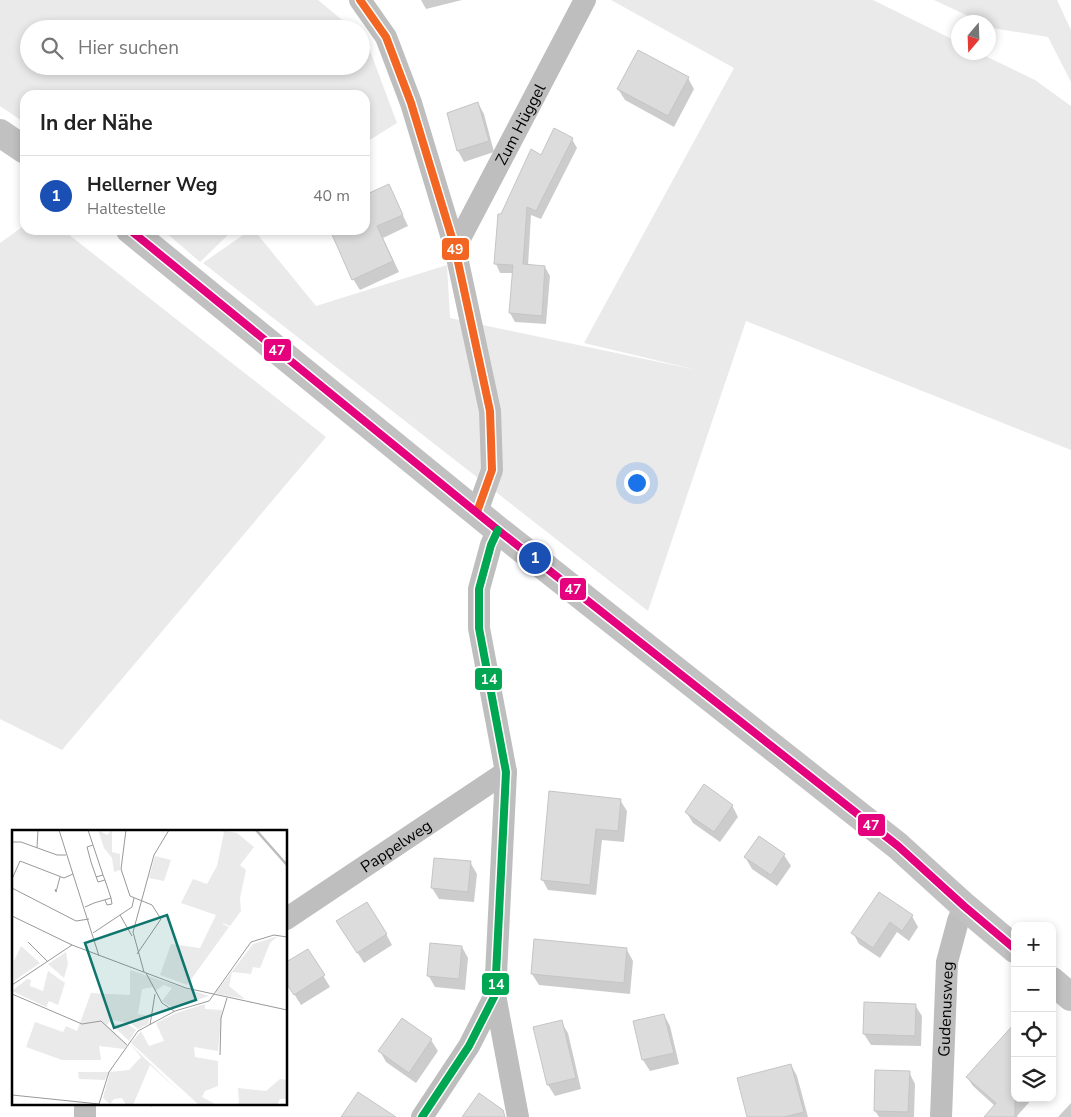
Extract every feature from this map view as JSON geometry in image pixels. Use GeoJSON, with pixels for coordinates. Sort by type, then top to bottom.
{"type":"FeatureCollection","features":[{"type":"Feature","properties":{"kind":"street"},"geometry":{"type":"LineString","coordinates":[[360,0],[386,37],[411,103],[455,248],[490,411],[492,470],[477,512]]}},
{"type":"Feature","properties":{"kind":"street","name":"Zum Hüggel"},"geometry":{"type":"LineString","coordinates":[[455,248],[585,0]]}},
{"type":"Feature","properties":{"kind":"street"},"geometry":{"type":"LineString","coordinates":[[0,133],[20,147]]}},
{"type":"Feature","properties":{"kind":"street"},"geometry":{"type":"LineString","coordinates":[[136,235],[498,530],[898,846],[1011,946]]}},
{"type":"Feature","properties":{"kind":"street"},"geometry":{"type":"LineString","coordinates":[[498,530],[491,545],[479,589],[479,628],[506,772],[495,995],[518,1117]]}},
{"type":"Feature","properties":{"kind":"street","name":"Pappelweg"},"geometry":{"type":"LineString","coordinates":[[288,918],[506,772]]}},
{"type":"Feature","properties":{"kind":"street","name":"Gudenusweg"},"geometry":{"type":"LineString","coordinates":[[941,1117],[947,962],[958,920],[964,906]]}},
{"type":"Feature","properties":{"kind":"street"},"geometry":{"type":"LineString","coordinates":[[1056,984],[1071,997]]}},
{"type":"Feature","properties":{"kind":"street"},"geometry":{"type":"LineString","coordinates":[[422,1117],[469,1046],[495,995]]}},
{"type":"Feature","properties":{"kind":"street"},"geometry":{"type":"LineString","coordinates":[[85,1104],[85,1117]]}},
{"type":"Feature","properties":{"kind":"shaded area"},"geometry":{"type":"Polygon","coordinates":[[[0,0],[318,0],[342,20],[20,20],[20,75],[370,75],[370,51],[397,123],[370,140],[370,90],[20,90],[20,120],[0,106],[0,0]]]}},
{"type":"Feature","properties":{"kind":"shaded area"},"geometry":{"type":"Polygon","coordinates":[[[611,0],[873,0],[951,39],[951,60],[994,60],[1035,80],[1071,106],[1071,450],[746,321],[648,611],[203,263],[243,235],[258,235],[316,306],[447,265],[450,318],[697,370],[584,343],[734,68],[611,0]]]}},
{"type":"Feature","properties":{"kind":"shaded area"},"geometry":{"type":"Polygon","coordinates":[[[934,0],[1057,0],[1071,30],[1071,82],[1048,37],[996,29],[996,15],[966,15],[934,0]]]}},
{"type":"Feature","properties":{"kind":"shaded area"},"geometry":{"type":"Polygon","coordinates":[[[20,229],[20,235],[69,235],[326,437],[62,750],[0,719],[0,243],[20,229]]]}},
{"type":"Feature","properties":{"kind":"shaded area"},"geometry":{"type":"Polygon","coordinates":[[[169,235],[228,235],[200,262],[169,235]]]}},
{"type":"Feature","properties":{"kind":"building"},"geometry":{"type":"Polygon","coordinates":[[[638,50],[689,77],[668,116],[617,89],[638,50]]]}},
{"type":"Feature","properties":{"kind":"building"},"geometry":{"type":"Polygon","coordinates":[[[478,102],[489,141],[457,151],[447,113],[478,102]]]}},
{"type":"Feature","properties":{"kind":"building"},"geometry":{"type":"Polygon","coordinates":[[[554,128],[573,138],[536,211],[527,207],[523,264],[545,266],[542,316],[509,313],[513,265],[494,264],[498,214],[501,214],[531,149],[541,155],[554,128]]]}},
{"type":"Feature","properties":{"kind":"building"},"geometry":{"type":"Polygon","coordinates":[[[389,184],[403,215],[377,226],[393,261],[352,280],[332,235],[370,235],[370,193],[389,184]]]}},
{"type":"Feature","properties":{"kind":"building"},"geometry":{"type":"Polygon","coordinates":[[[704,784],[733,805],[714,832],[685,812],[704,784]]]}},
{"type":"Feature","properties":{"kind":"building"},"geometry":{"type":"Polygon","coordinates":[[[549,791],[621,799],[618,831],[596,829],[590,885],[541,880],[549,791]]]}},
{"type":"Feature","properties":{"kind":"building"},"geometry":{"type":"Polygon","coordinates":[[[759,836],[785,854],[771,875],[744,857],[759,836]]]}},
{"type":"Feature","properties":{"kind":"building"},"geometry":{"type":"Polygon","coordinates":[[[434,858],[471,861],[468,892],[431,888],[434,858]]]}},
{"type":"Feature","properties":{"kind":"building"},"geometry":{"type":"Polygon","coordinates":[[[879,892],[913,915],[902,931],[890,922],[873,948],[851,933],[879,892]]]}},
{"type":"Feature","properties":{"kind":"building"},"geometry":{"type":"Polygon","coordinates":[[[367,902],[387,934],[357,953],[336,921],[367,902]]]}},
{"type":"Feature","properties":{"kind":"building"},"geometry":{"type":"Polygon","coordinates":[[[534,939],[627,948],[624,983],[531,974],[534,939]]]}},
{"type":"Feature","properties":{"kind":"building"},"geometry":{"type":"Polygon","coordinates":[[[430,943],[462,946],[459,979],[427,976],[430,943]]]}},
{"type":"Feature","properties":{"kind":"building"},"geometry":{"type":"Polygon","coordinates":[[[308,949],[325,975],[294,995],[288,986],[288,961],[308,949]]]}},
{"type":"Feature","properties":{"kind":"building"},"geometry":{"type":"Polygon","coordinates":[[[864,1002],[916,1004],[915,1036],[863,1034],[864,1002]]]}},
{"type":"Feature","properties":{"kind":"building"},"geometry":{"type":"Polygon","coordinates":[[[664,1014],[674,1053],[642,1060],[633,1021],[664,1014]]]}},
{"type":"Feature","properties":{"kind":"building"},"geometry":{"type":"Polygon","coordinates":[[[402,1018],[432,1039],[409,1073],[378,1051],[402,1018]]]}},
{"type":"Feature","properties":{"kind":"building"},"geometry":{"type":"Polygon","coordinates":[[[562,1020],[576,1078],[547,1085],[533,1027],[562,1020]]]}},
{"type":"Feature","properties":{"kind":"building"},"geometry":{"type":"Polygon","coordinates":[[[1011,1027],[1011,1102],[1015,1102],[1015,1117],[984,1117],[996,1103],[966,1077],[1011,1027]]]}},
{"type":"Feature","properties":{"kind":"building"},"geometry":{"type":"Polygon","coordinates":[[[791,1064],[804,1112],[784,1117],[747,1117],[737,1078],[791,1064]]]}},
{"type":"Feature","properties":{"kind":"building"},"geometry":{"type":"Polygon","coordinates":[[[875,1070],[910,1071],[908,1112],[874,1111],[875,1070]]]}},
{"type":"Feature","properties":{"kind":"building"},"geometry":{"type":"Polygon","coordinates":[[[358,1092],[396,1117],[341,1117],[358,1092]]]}},
{"type":"Feature","properties":{"kind":"building"},"geometry":{"type":"Polygon","coordinates":[[[479,1093],[503,1110],[505,1117],[462,1117],[479,1093]]]}},
{"type":"Feature","properties":{"kind":"transit line","name":"49"},"geometry":{"type":"LineString","coordinates":[[360,0],[386,37],[411,103],[455,248],[490,411],[492,470],[477,512]]}},
{"type":"Feature","properties":{"kind":"transit line","name":"47"},"geometry":{"type":"LineString","coordinates":[[136,235],[498,530],[898,846],[1011,946]]}},
{"type":"Feature","properties":{"kind":"transit line","name":"14"},"geometry":{"type":"LineString","coordinates":[[422,1117],[469,1046],[495,995],[506,772],[479,628],[479,589],[491,545],[498,530]]}},
{"type":"Feature","properties":{"kind":"place","name":"Hellerner Weg"},"geometry":{"type":"Point","coordinates":[535,558]}}]}
